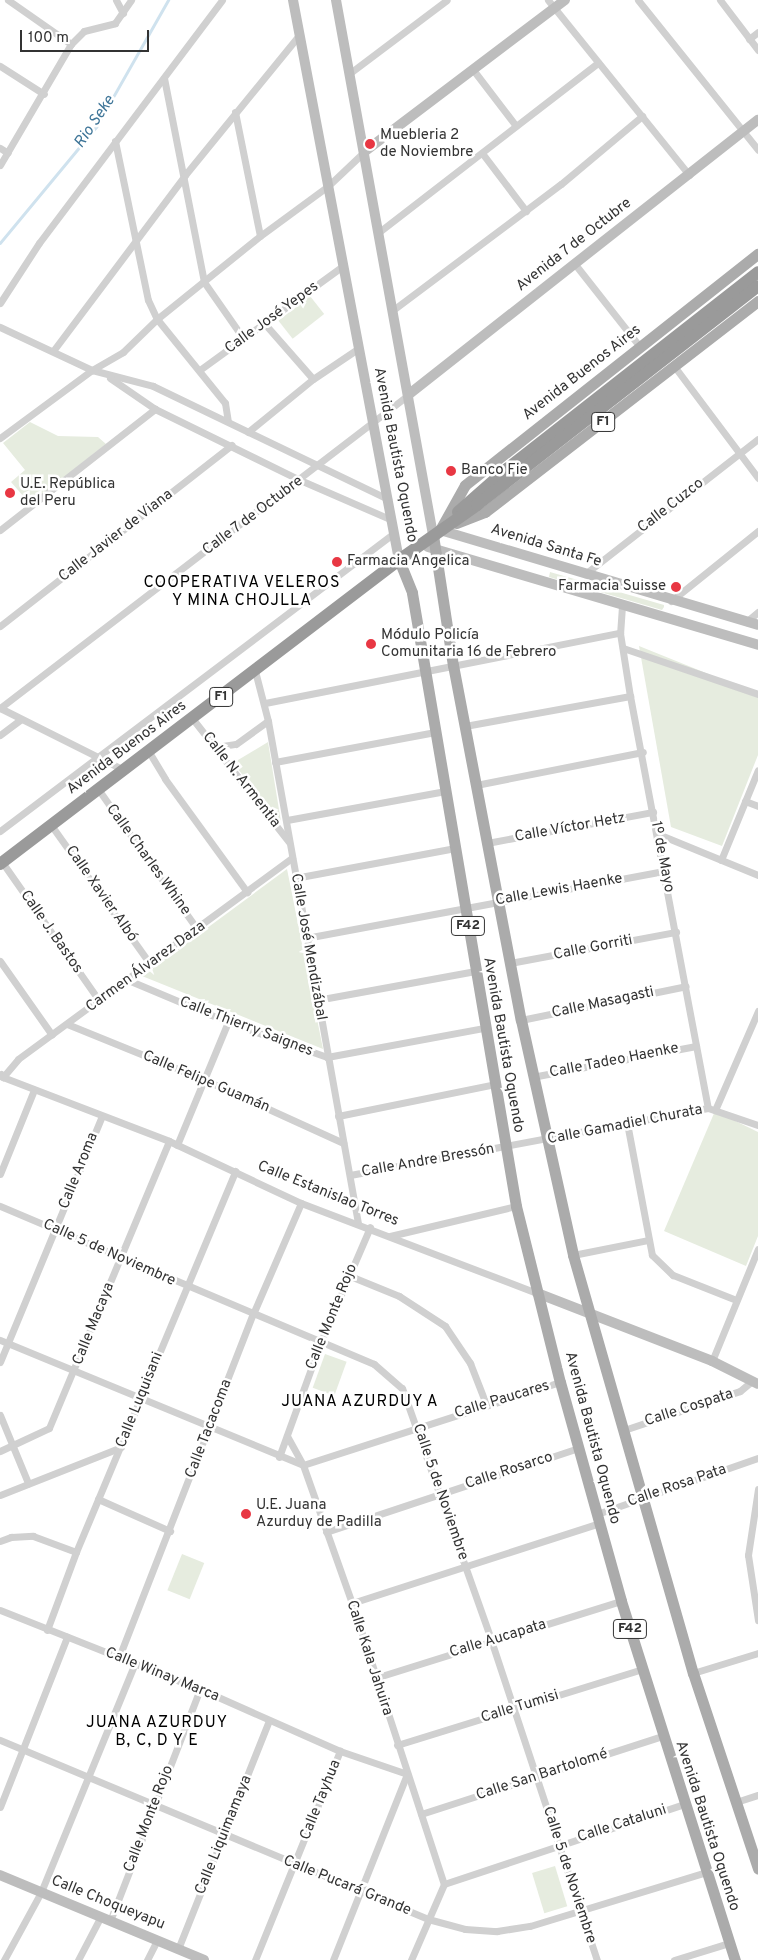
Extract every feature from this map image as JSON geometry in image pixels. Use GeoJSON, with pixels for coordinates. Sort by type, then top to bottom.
{"type":"FeatureCollection","features":[{"type":"Feature","properties":{"kind":"highway","name":"Avenida Buenos Aires"},"geometry":{"type":"LineString","coordinates":[[437,532],[470,498],[758,272]]}},
{"type":"Feature","properties":{"kind":"highway","name":"Avenida Buenos Aires"},"geometry":{"type":"LineString","coordinates":[[1,863],[150,752],[420,544],[477,504],[758,286]]}},
{"type":"Feature","properties":{"kind":"main road","name":"Avenida Bautista Oquendo"},"geometry":{"type":"LineString","coordinates":[[293,0],[394,533],[400,560],[412,593],[484,1028],[516,1206],[560,1382],[621,1601],[663,1736],[687,1803],[735,1960]]}},
{"type":"Feature","properties":{"kind":"main road"},"geometry":{"type":"LineString","coordinates":[[364,152],[474,71],[551,4],[565,0]]}},
{"type":"Feature","properties":{"kind":"main road","name":"Avenida Bautista Oquendo"},"geometry":{"type":"LineString","coordinates":[[338,1],[408,395],[437,532],[435,549],[453,665],[532,1077],[589,1316],[624,1430],[693,1673],[758,1868]]}},
{"type":"Feature","properties":{"kind":"main road","name":"Avenida 7 de Octubre"},"geometry":{"type":"LineString","coordinates":[[408,395],[758,120]]}},
{"type":"Feature","properties":{"kind":"main road","name":"Avenida Buenos Aires"},"geometry":{"type":"LineString","coordinates":[[437,532],[465,485],[758,254]]}},
{"type":"Feature","properties":{"kind":"main road","name":"Avenida Buenos Aires"},"geometry":{"type":"LineString","coordinates":[[437,532],[484,512],[758,301]]}},
{"type":"Feature","properties":{"kind":"main road","name":"Avenida Santa Fe"},"geometry":{"type":"LineString","coordinates":[[437,532],[758,625]]}},
{"type":"Feature","properties":{"kind":"main road"},"geometry":{"type":"LineString","coordinates":[[420,544],[622,606],[758,645]]}},
{"type":"Feature","properties":{"kind":"main road","name":"Calle Estanislao Torres"},"geometry":{"type":"LineString","coordinates":[[537,1293],[589,1316],[712,1361],[755,1382]]}},
{"type":"Feature","properties":{"kind":"main road","name":"Calle Choqueyapu"},"geometry":{"type":"LineString","coordinates":[[0,1875],[204,1960]]}},
{"type":"Feature","properties":{"kind":"street"},"geometry":{"type":"LineString","coordinates":[[8,0],[71,44]]}},
{"type":"Feature","properties":{"kind":"street"},"geometry":{"type":"LineString","coordinates":[[116,0],[123,13]]}},
{"type":"Feature","properties":{"kind":"street"},"geometry":{"type":"LineString","coordinates":[[0,165],[44,94],[71,44],[84,31],[115,22],[131,0]]}},
{"type":"Feature","properties":{"kind":"street"},"geometry":{"type":"LineString","coordinates":[[0,302],[39,243],[222,0]]}},
{"type":"Feature","properties":{"kind":"street"},"geometry":{"type":"LineString","coordinates":[[350,73],[447,0]]}},
{"type":"Feature","properties":{"kind":"street"},"geometry":{"type":"LineString","coordinates":[[638,0],[758,150]]}},
{"type":"Feature","properties":{"kind":"street"},"geometry":{"type":"LineString","coordinates":[[720,0],[758,50]]}},
{"type":"Feature","properties":{"kind":"street"},"geometry":{"type":"LineString","coordinates":[[551,4],[689,175]]}},
{"type":"Feature","properties":{"kind":"street"},"geometry":{"type":"LineString","coordinates":[[750,39],[758,32]]}},
{"type":"Feature","properties":{"kind":"street"},"geometry":{"type":"LineString","coordinates":[[53,351],[136,244],[184,175],[300,35]]}},
{"type":"Feature","properties":{"kind":"street"},"geometry":{"type":"LineString","coordinates":[[379,232],[598,63]]}},
{"type":"Feature","properties":{"kind":"street"},"geometry":{"type":"LineString","coordinates":[[0,66],[44,94]]}},
{"type":"Feature","properties":{"kind":"street"},"geometry":{"type":"LineString","coordinates":[[474,71],[516,126]]}},
{"type":"Feature","properties":{"kind":"street"},"geometry":{"type":"LineString","coordinates":[[164,78],[204,282],[244,338]]}},
{"type":"Feature","properties":{"kind":"street"},"geometry":{"type":"LineString","coordinates":[[235,112],[260,236]]}},
{"type":"Feature","properties":{"kind":"street"},"geometry":{"type":"LineString","coordinates":[[393,310],[526,210],[642,116]]}},
{"type":"Feature","properties":{"kind":"street"},"geometry":{"type":"LineString","coordinates":[[115,141],[148,300],[157,319],[200,369],[225,403],[228,421]]}},
{"type":"Feature","properties":{"kind":"street"},"geometry":{"type":"LineString","coordinates":[[0,148],[8,153]]}},
{"type":"Feature","properties":{"kind":"street"},"geometry":{"type":"LineString","coordinates":[[0,438],[92,370],[123,352],[157,319],[260,236],[328,186],[364,152]]}},
{"type":"Feature","properties":{"kind":"street"},"geometry":{"type":"LineString","coordinates":[[482,153],[526,210]]}},
{"type":"Feature","properties":{"kind":"street"},"geometry":{"type":"LineString","coordinates":[[574,263],[640,348]]}},
{"type":"Feature","properties":{"kind":"street","name":"Calle José Yepes"},"geometry":{"type":"LineString","coordinates":[[200,369],[343,266]]}},
{"type":"Feature","properties":{"kind":"street"},"geometry":{"type":"LineString","coordinates":[[264,324],[313,379]]}},
{"type":"Feature","properties":{"kind":"street"},"geometry":{"type":"LineString","coordinates":[[0,327],[107,376],[153,386],[388,499]]}},
{"type":"Feature","properties":{"kind":"street"},"geometry":{"type":"LineString","coordinates":[[248,432],[313,379],[359,348]]}},
{"type":"Feature","properties":{"kind":"street"},"geometry":{"type":"LineString","coordinates":[[674,366],[758,478]]}},
{"type":"Feature","properties":{"kind":"street"},"geometry":{"type":"LineString","coordinates":[[107,376],[155,409],[232,445],[300,480],[392,520]]}},
{"type":"Feature","properties":{"kind":"street","name":"Calle 7 de Octubre"},"geometry":{"type":"LineString","coordinates":[[0,708],[300,480],[408,395]]}},
{"type":"Feature","properties":{"kind":"street"},"geometry":{"type":"LineString","coordinates":[[0,530],[155,409]]}},
{"type":"Feature","properties":{"kind":"street","name":"Calle Cuzco"},"geometry":{"type":"LineString","coordinates":[[585,574],[758,439]]}},
{"type":"Feature","properties":{"kind":"street","name":"Calle Javier de Viana"},"geometry":{"type":"LineString","coordinates":[[0,626],[232,445]]}},
{"type":"Feature","properties":{"kind":"street"},"geometry":{"type":"LineString","coordinates":[[671,601],[758,531]]}},
{"type":"Feature","properties":{"kind":"street"},"geometry":{"type":"LineString","coordinates":[[0,831],[394,533]]}},
{"type":"Feature","properties":{"kind":"street","name":"1º de Mayo"},"geometry":{"type":"LineString","coordinates":[[622,606],[620,634],[630,696],[643,752],[696,1046],[711,1109]]}},
{"type":"Feature","properties":{"kind":"street"},"geometry":{"type":"LineString","coordinates":[[746,622],[758,612]]}},
{"type":"Feature","properties":{"kind":"street"},"geometry":{"type":"LineString","coordinates":[[264,703],[425,670],[620,634]]}},
{"type":"Feature","properties":{"kind":"street"},"geometry":{"type":"LineString","coordinates":[[623,648],[758,694]]}},
{"type":"Feature","properties":{"kind":"street","name":"Calle José Mendizábal"},"geometry":{"type":"LineString","coordinates":[[255,671],[268,721],[287,820],[295,878],[358,1223]]}},
{"type":"Feature","properties":{"kind":"street"},"geometry":{"type":"LineString","coordinates":[[465,726],[630,696]]}},
{"type":"Feature","properties":{"kind":"street"},"geometry":{"type":"LineString","coordinates":[[0,708],[124,770]]}},
{"type":"Feature","properties":{"kind":"street","name":"Calle N. Armentia"},"geometry":{"type":"LineString","coordinates":[[192,718],[290,843]]}},
{"type":"Feature","properties":{"kind":"street"},"geometry":{"type":"LineString","coordinates":[[0,735],[21,720]]}},
{"type":"Feature","properties":{"kind":"street"},"geometry":{"type":"LineString","coordinates":[[216,747],[236,744],[268,721]]}},
{"type":"Feature","properties":{"kind":"street"},"geometry":{"type":"LineString","coordinates":[[275,762],[435,732]]}},
{"type":"Feature","properties":{"kind":"street"},"geometry":{"type":"LineString","coordinates":[[150,752],[165,779],[248,892]]}},
{"type":"Feature","properties":{"kind":"street"},"geometry":{"type":"LineString","coordinates":[[476,785],[643,752]]}},
{"type":"Feature","properties":{"kind":"street"},"geometry":{"type":"LineString","coordinates":[[721,860],[758,770]]}},
{"type":"Feature","properties":{"kind":"street","name":"Calle Charles Whine"},"geometry":{"type":"LineString","coordinates":[[98,790],[198,930]]}},
{"type":"Feature","properties":{"kind":"street"},"geometry":{"type":"LineString","coordinates":[[287,820],[445,791]]}},
{"type":"Feature","properties":{"kind":"street"},"geometry":{"type":"LineString","coordinates":[[745,801],[758,806]]}},
{"type":"Feature","properties":{"kind":"street","name":"Calle Víctor Hetz"},"geometry":{"type":"LineString","coordinates":[[487,843],[653,812]]}},
{"type":"Feature","properties":{"kind":"street","name":"Calle Xavier Albó"},"geometry":{"type":"LineString","coordinates":[[51,825],[150,964]]}},
{"type":"Feature","properties":{"kind":"street"},"geometry":{"type":"LineString","coordinates":[[658,834],[758,875]]}},
{"type":"Feature","properties":{"kind":"street"},"geometry":{"type":"LineString","coordinates":[[295,878],[455,848]]}},
{"type":"Feature","properties":{"kind":"street","name":"Carmen Álvarez Daza"},"geometry":{"type":"LineString","coordinates":[[1,1076],[18,1059],[100,1002],[292,858]]}},
{"type":"Feature","properties":{"kind":"street","name":"Calle J. Bastos"},"geometry":{"type":"LineString","coordinates":[[1,863],[100,1002]]}},
{"type":"Feature","properties":{"kind":"street","name":"Calle Lewis Haenke"},"geometry":{"type":"LineString","coordinates":[[306,938],[664,871]]}},
{"type":"Feature","properties":{"kind":"street","name":"Calle Gorriti"},"geometry":{"type":"LineString","coordinates":[[510,963],[676,932]]}},
{"type":"Feature","properties":{"kind":"street"},"geometry":{"type":"LineString","coordinates":[[0,961],[52,1035]]}},
{"type":"Feature","properties":{"kind":"street"},"geometry":{"type":"LineString","coordinates":[[317,1000],[475,970]]}},
{"type":"Feature","properties":{"kind":"street","name":"Calle Thierry Saignes"},"geometry":{"type":"LineString","coordinates":[[128,980],[228,1022],[327,1057],[484,1028]]}},
{"type":"Feature","properties":{"kind":"street","name":"Calle Masagasti"},"geometry":{"type":"LineString","coordinates":[[521,1020],[686,986]]}},
{"type":"Feature","properties":{"kind":"street"},"geometry":{"type":"LineString","coordinates":[[758,1010],[711,1109],[758,1125]]}},
{"type":"Feature","properties":{"kind":"street"},"geometry":{"type":"LineString","coordinates":[[177,1145],[228,1022]]}},
{"type":"Feature","properties":{"kind":"street","name":"Calle Felipe Guamán"},"geometry":{"type":"LineString","coordinates":[[67,1024],[205,1080],[344,1143]]}},
{"type":"Feature","properties":{"kind":"street","name":"Calle Tadeo Haenke"},"geometry":{"type":"LineString","coordinates":[[532,1077],[696,1046]]}},
{"type":"Feature","properties":{"kind":"street","name":"Calle Estanislao Torres"},"geometry":{"type":"LineString","coordinates":[[1,1076],[101,1118],[169,1141],[302,1203],[370,1227],[537,1293]]}},
{"type":"Feature","properties":{"kind":"street"},"geometry":{"type":"LineString","coordinates":[[338,1116],[494,1084]]}},
{"type":"Feature","properties":{"kind":"street"},"geometry":{"type":"LineString","coordinates":[[0,1174],[34,1090]]}},
{"type":"Feature","properties":{"kind":"street","name":"Calle Gamadiel Churata"},"geometry":{"type":"LineString","coordinates":[[506,1147],[627,1123],[711,1109]]}},
{"type":"Feature","properties":{"kind":"street","name":"Calle Aroma"},"geometry":{"type":"LineString","coordinates":[[0,1362],[101,1118]]}},
{"type":"Feature","properties":{"kind":"street"},"geometry":{"type":"LineString","coordinates":[[627,1123],[652,1255],[663,1269],[736,1300]]}},
{"type":"Feature","properties":{"kind":"street","name":"Calle Macaya"},"geometry":{"type":"LineString","coordinates":[[0,1451],[49,1428],[169,1141]]}},
{"type":"Feature","properties":{"kind":"street","name":"Calle Andre Bressón"},"geometry":{"type":"LineString","coordinates":[[350,1175],[506,1147]]}},
{"type":"Feature","properties":{"kind":"street","name":"Calle Luquisani"},"geometry":{"type":"LineString","coordinates":[[47,1630],[98,1498],[121,1447],[235,1171]]}},
{"type":"Feature","properties":{"kind":"street","name":"Calle Tacacoma"},"geometry":{"type":"LineString","coordinates":[[119,1657],[170,1531],[253,1314],[302,1203]]}},
{"type":"Feature","properties":{"kind":"street","name":"Calle 5 de Noviembre"},"geometry":{"type":"LineString","coordinates":[[0,1206],[122,1255],[186,1287],[374,1364],[392,1376],[402,1388],[418,1426],[491,1640],[597,1960]]}},
{"type":"Feature","properties":{"kind":"street"},"geometry":{"type":"LineString","coordinates":[[390,1236],[516,1206]]}},
{"type":"Feature","properties":{"kind":"street","name":"Calle Monte Rojo"},"geometry":{"type":"LineString","coordinates":[[279,1456],[321,1341],[370,1227]]}},
{"type":"Feature","properties":{"kind":"street"},"geometry":{"type":"LineString","coordinates":[[573,1255],[648,1240]]}},
{"type":"Feature","properties":{"kind":"street"},"geometry":{"type":"LineString","coordinates":[[712,1361],[758,1249]]}},
{"type":"Feature","properties":{"kind":"street"},"geometry":{"type":"LineString","coordinates":[[350,1276],[399,1296],[444,1326],[467,1357],[486,1404]]}},
{"type":"Feature","properties":{"kind":"street"},"geometry":{"type":"LineString","coordinates":[[0,1340],[74,1372],[141,1396],[210,1428],[303,1465]]}},
{"type":"Feature","properties":{"kind":"street","name":"Calle Paucares"},"geometry":{"type":"LineString","coordinates":[[303,1465],[486,1404],[560,1382]]}},
{"type":"Feature","properties":{"kind":"street","name":"Calle Cospata"},"geometry":{"type":"LineString","coordinates":[[624,1430],[740,1391],[755,1382]]}},
{"type":"Feature","properties":{"kind":"street"},"geometry":{"type":"LineString","coordinates":[[0,1415],[28,1483]]}},
{"type":"Feature","properties":{"kind":"street","name":"Calle Kala Jahuira"},"geometry":{"type":"LineString","coordinates":[[287,1436],[303,1465],[352,1603],[444,1884]]}},
{"type":"Feature","properties":{"kind":"street"},"geometry":{"type":"LineString","coordinates":[[0,1495],[121,1447]]}},
{"type":"Feature","properties":{"kind":"street","name":"Calle Rosarco"},"geometry":{"type":"LineString","coordinates":[[326,1532],[578,1448]]}},
{"type":"Feature","properties":{"kind":"street","name":"Calle Rosa Pata"},"geometry":{"type":"LineString","coordinates":[[352,1603],[598,1518],[643,1497],[758,1458]]}},
{"type":"Feature","properties":{"kind":"street"},"geometry":{"type":"LineString","coordinates":[[758,1489],[748,1555],[758,1620]]}},
{"type":"Feature","properties":{"kind":"street"},"geometry":{"type":"LineString","coordinates":[[98,1498],[170,1531]]}},
{"type":"Feature","properties":{"kind":"street"},"geometry":{"type":"LineString","coordinates":[[0,1541],[11,1536],[33,1536],[76,1552]]}},
{"type":"Feature","properties":{"kind":"street","name":"Calle Aucapata"},"geometry":{"type":"LineString","coordinates":[[375,1678],[491,1640],[621,1601]]}},
{"type":"Feature","properties":{"kind":"street","name":"Calle Winay Marca"},"geometry":{"type":"LineString","coordinates":[[1,1612],[200,1689],[340,1751],[407,1774]]}},
{"type":"Feature","properties":{"kind":"street"},"geometry":{"type":"LineString","coordinates":[[0,1807],[67,1638]]}},
{"type":"Feature","properties":{"kind":"street"},"geometry":{"type":"LineString","coordinates":[[693,1673],[758,1653]]}},
{"type":"Feature","properties":{"kind":"street"},"geometry":{"type":"LineString","coordinates":[[4,1960],[41,1892],[135,1663]]}},
{"type":"Feature","properties":{"kind":"street","name":"Calle Tumisi"},"geometry":{"type":"LineString","coordinates":[[397,1745],[642,1669]]}},
{"type":"Feature","properties":{"kind":"street","name":"Calle Monte Rojo"},"geometry":{"type":"LineString","coordinates":[[78,1960],[105,1919],[155,1805],[200,1689]]}},
{"type":"Feature","properties":{"kind":"street","name":"Calle Liquimamaya"},"geometry":{"type":"LineString","coordinates":[[178,1949],[269,1720]]}},
{"type":"Feature","properties":{"kind":"street","name":"Calle San Bartolomé"},"geometry":{"type":"LineString","coordinates":[[421,1814],[663,1736]]}},
{"type":"Feature","properties":{"kind":"street","name":"Calle Pucará Grande"},"geometry":{"type":"LineString","coordinates":[[0,1740],[428,1919],[465,1930],[497,1930],[530,1926],[707,1872]]}},
{"type":"Feature","properties":{"kind":"street","name":"Calle Tayhua"},"geometry":{"type":"LineString","coordinates":[[255,1960],[340,1751]]}},
{"type":"Feature","properties":{"kind":"street"},"geometry":{"type":"LineString","coordinates":[[333,1960],[407,1774]]}},
{"type":"Feature","properties":{"kind":"street"},"geometry":{"type":"LineString","coordinates":[[736,1802],[758,1795]]}},
{"type":"Feature","properties":{"kind":"street","name":"Calle Cataluni"},"geometry":{"type":"LineString","coordinates":[[444,1884],[687,1803]]}},
{"type":"Feature","properties":{"kind":"street"},"geometry":{"type":"LineString","coordinates":[[412,1960],[444,1884]]}},
{"type":"Feature","properties":{"kind":"street"},"geometry":{"type":"LineString","coordinates":[[147,1960],[157,1940]]}},
{"type":"Feature","properties":{"kind":"street"},"geometry":{"type":"LineString","coordinates":[[674,1960],[729,1943]]}},
{"type":"Feature","properties":{"kind":"shaded area"},"geometry":{"type":"Polygon","coordinates":[[[310,296],[324,314],[293,339],[278,321],[310,296]]]}},
{"type":"Feature","properties":{"kind":"shaded area"},"geometry":{"type":"Polygon","coordinates":[[[30,422],[58,436],[98,437],[106,444],[30,504],[11,482],[25,470],[3,443],[30,422]]]}},
{"type":"Feature","properties":{"kind":"shaded area"},"geometry":{"type":"Polygon","coordinates":[[[550,572],[664,605],[664,607],[662,610],[549,577],[550,572]]]}},
{"type":"Feature","properties":{"kind":"shaded area"},"geometry":{"type":"Polygon","coordinates":[[[639,646],[758,694],[758,755],[722,846],[671,827],[639,646]]]}},
{"type":"Feature","properties":{"kind":"shaded area"},"geometry":{"type":"Polygon","coordinates":[[[268,742],[281,822],[233,763],[268,742]]]}},
{"type":"Feature","properties":{"kind":"shaded area"},"geometry":{"type":"Polygon","coordinates":[[[287,869],[323,1049],[142,976],[287,869]]]}},
{"type":"Feature","properties":{"kind":"shaded area"},"geometry":{"type":"Polygon","coordinates":[[[715,1111],[758,1132],[758,1236],[746,1266],[664,1231],[715,1111]]]}},
{"type":"Feature","properties":{"kind":"shaded area"},"geometry":{"type":"Polygon","coordinates":[[[325,1354],[347,1362],[334,1396],[313,1388],[325,1354]]]}},
{"type":"Feature","properties":{"kind":"shaded area"},"geometry":{"type":"Polygon","coordinates":[[[182,1554],[204,1563],[190,1599],[167,1590],[182,1554]]]}},
{"type":"Feature","properties":{"kind":"shaded area"},"geometry":{"type":"Polygon","coordinates":[[[555,1866],[567,1906],[544,1913],[532,1873],[555,1866]]]}},
{"type":"Feature","properties":{"kind":"waterway","name":"Rio Seke"},"geometry":{"type":"LineString","coordinates":[[0,243],[96,127],[168,0]]}},
{"type":"Feature","properties":{"kind":"place","name":"Muebleria 2 de Noviembre"},"geometry":{"type":"Point","coordinates":[370,144]}},
{"type":"Feature","properties":{"kind":"place","name":"Banco Fie"},"geometry":{"type":"Point","coordinates":[451,471]}},
{"type":"Feature","properties":{"kind":"place","name":"U.E. República del Peru"},"geometry":{"type":"Point","coordinates":[10,493]}},
{"type":"Feature","properties":{"kind":"place","name":"Farmacia Angelica"},"geometry":{"type":"Point","coordinates":[337,562]}},
{"type":"Feature","properties":{"kind":"place","name":"Farmacia Suisse"},"geometry":{"type":"Point","coordinates":[676,587]}},
{"type":"Feature","properties":{"kind":"place","name":"Módulo Policía Comunitaria 16 de Febrero"},"geometry":{"type":"Point","coordinates":[371,644]}},
{"type":"Feature","properties":{"kind":"place","name":"U.E. Juana Azurduy de Padilla"},"geometry":{"type":"Point","coordinates":[246,1514]}},
{"type":"Feature","properties":{"kind":"district","name":"COOPERATIVA VELEROS Y MINA CHOJLLA"},"geometry":{"type":"Point","coordinates":[242,592]}},
{"type":"Feature","properties":{"kind":"district","name":"JUANA AZURDUY A"},"geometry":{"type":"Point","coordinates":[360,1402]}},
{"type":"Feature","properties":{"kind":"district","name":"JUANA AZURDUY B, C, D Y E"},"geometry":{"type":"Point","coordinates":[157,1732]}}]}
